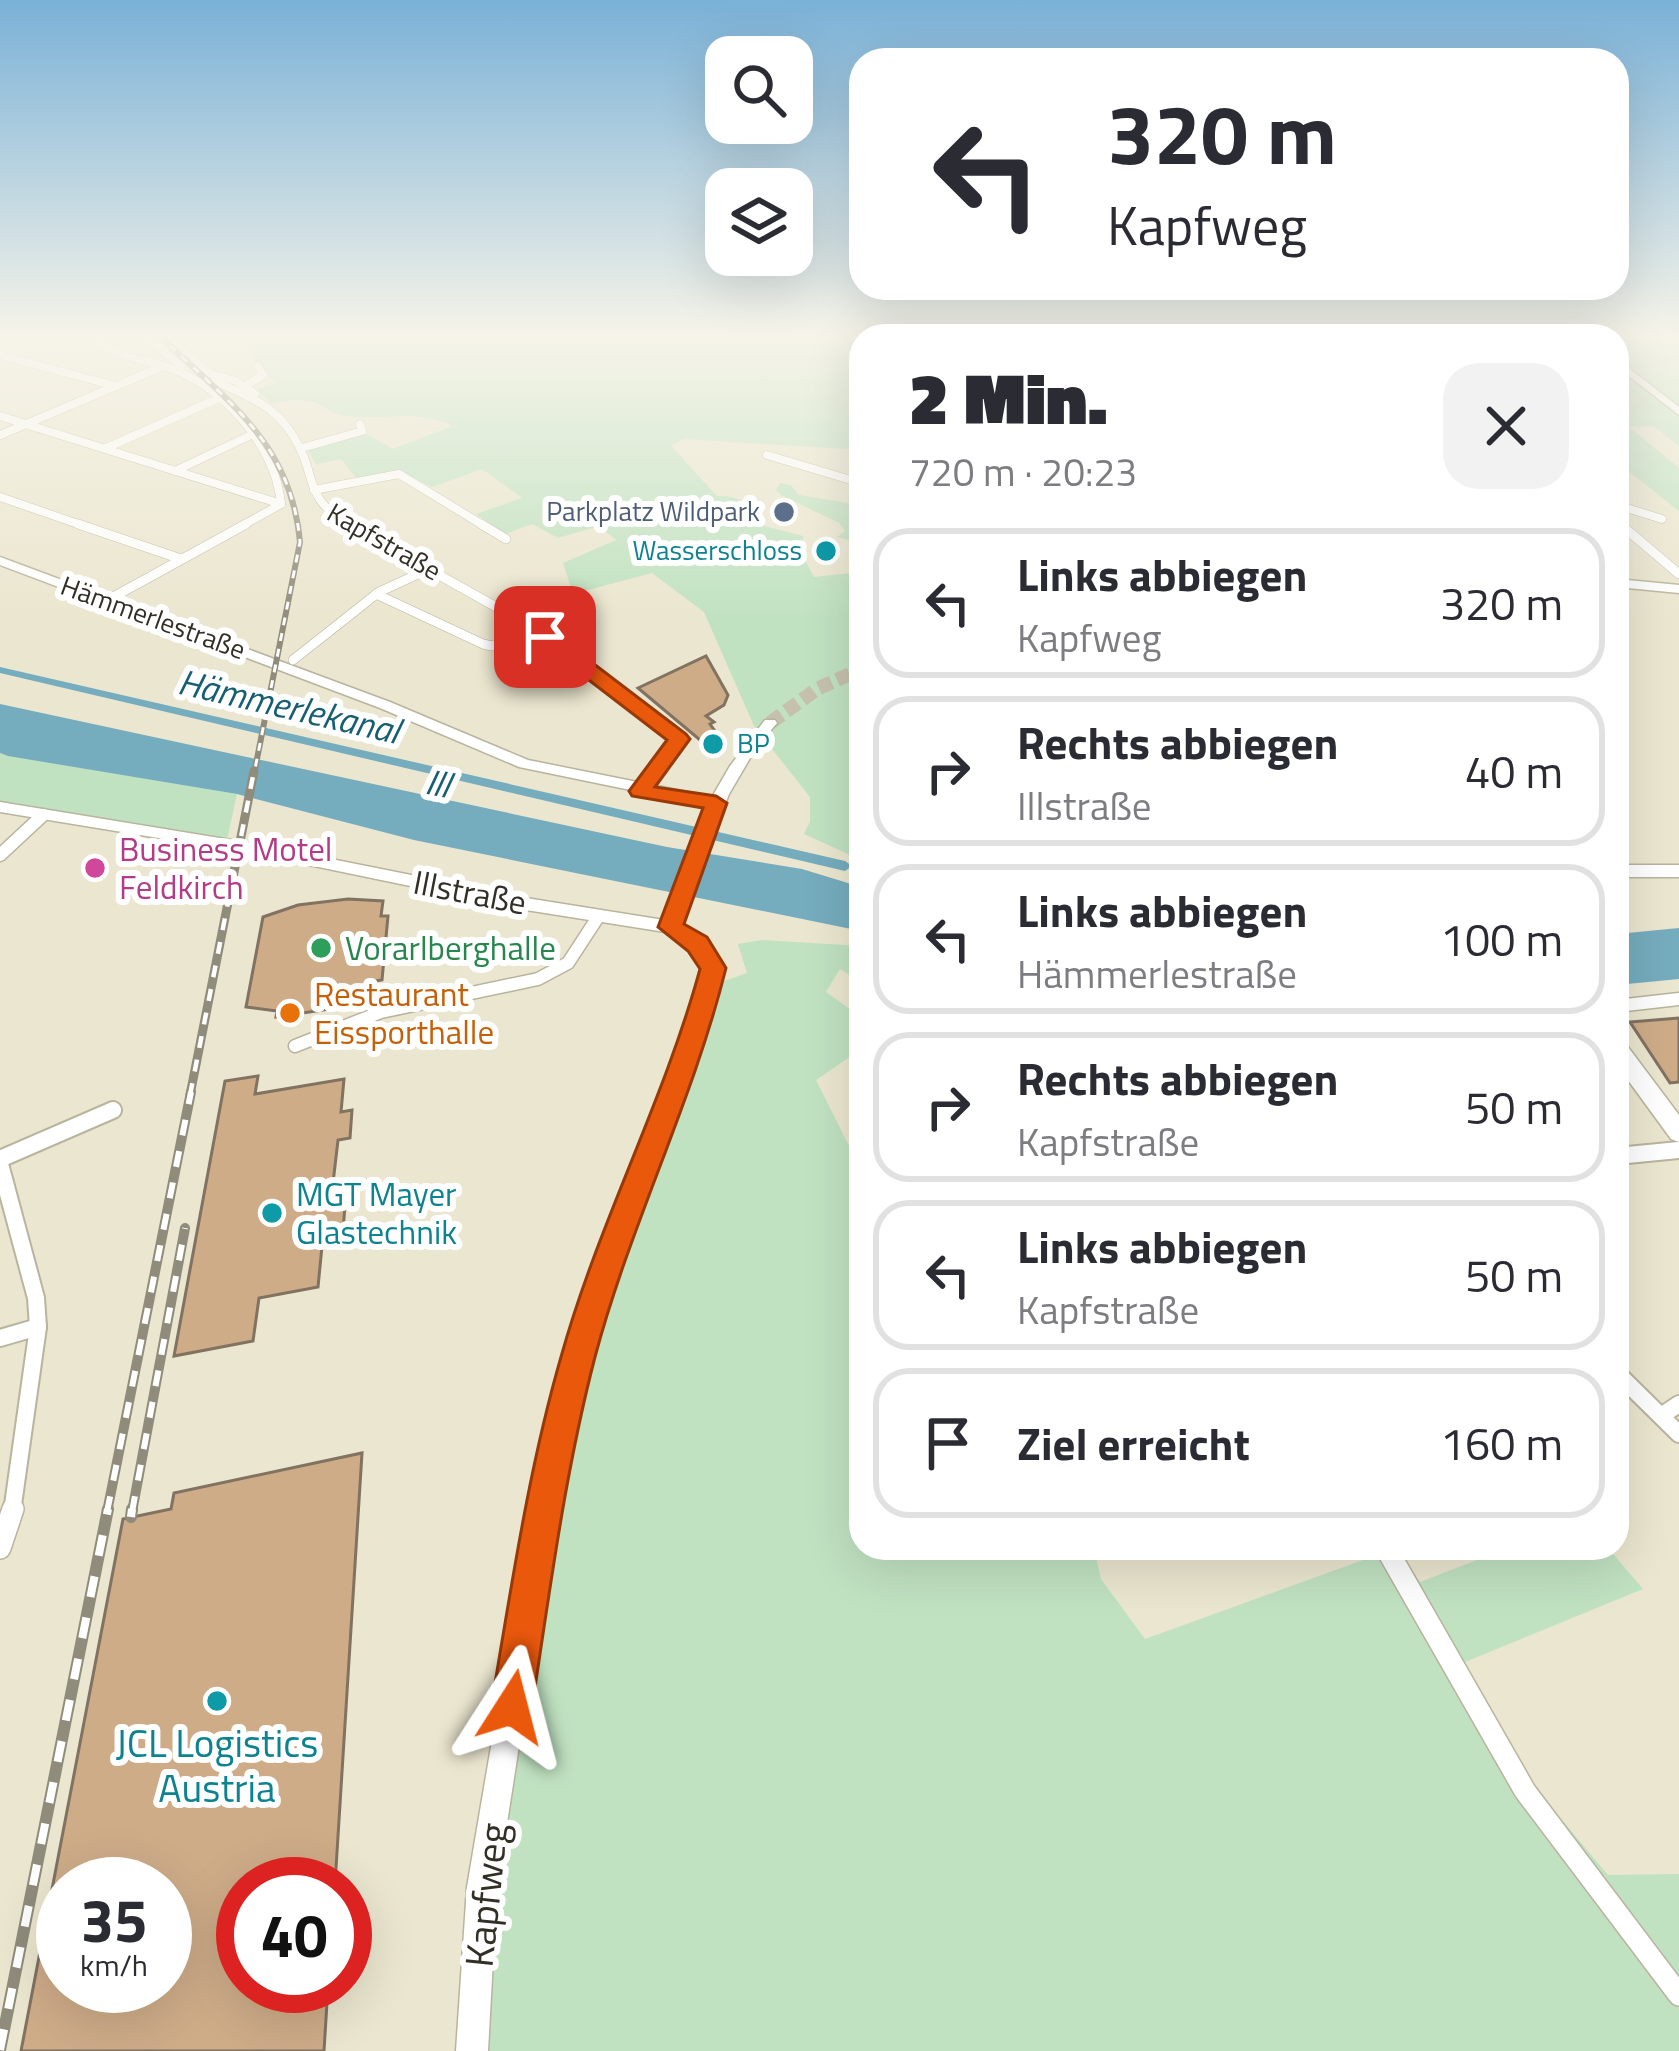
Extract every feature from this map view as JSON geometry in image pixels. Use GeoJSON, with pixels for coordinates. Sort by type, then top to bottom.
{"type":"FeatureCollection","features":[{"type":"Feature","properties":{"kind":"main road"},"geometry":{"type":"LineString","coordinates":[[1629,584],[1679,590]]}},
{"type":"Feature","properties":{"kind":"main road"},"geometry":{"type":"LineString","coordinates":[[1629,1065],[1679,1132]]}},
{"type":"Feature","properties":{"kind":"street"},"geometry":{"type":"LineString","coordinates":[[44,430],[281,504]]}},
{"type":"Feature","properties":{"kind":"street"},"geometry":{"type":"LineString","coordinates":[[106,449],[149,430]]}},
{"type":"Feature","properties":{"kind":"street"},"geometry":{"type":"LineString","coordinates":[[247,430],[273,467],[281,504]]}},
{"type":"Feature","properties":{"kind":"street","name":"Kapfstraße"},"geometry":{"type":"LineString","coordinates":[[287,430],[302,448],[326,512],[535,630],[679,739],[640,791]]}},
{"type":"Feature","properties":{"kind":"street"},"geometry":{"type":"LineString","coordinates":[[302,448],[362,430]]}},
{"type":"Feature","properties":{"kind":"street"},"geometry":{"type":"LineString","coordinates":[[176,470],[254,437]]}},
{"type":"Feature","properties":{"kind":"street"},"geometry":{"type":"LineString","coordinates":[[767,455],[849,479]]}},
{"type":"Feature","properties":{"kind":"street"},"geometry":{"type":"LineString","coordinates":[[314,490],[399,475],[506,539]]}},
{"type":"Feature","properties":{"kind":"street"},"geometry":{"type":"LineString","coordinates":[[0,497],[181,560]]}},
{"type":"Feature","properties":{"kind":"street"},"geometry":{"type":"LineString","coordinates":[[106,601],[281,504]]}},
{"type":"Feature","properties":{"kind":"street"},"geometry":{"type":"LineString","coordinates":[[1630,509],[1662,519]]}},
{"type":"Feature","properties":{"kind":"street"},"geometry":{"type":"LineString","coordinates":[[1629,531],[1679,574]]}},
{"type":"Feature","properties":{"kind":"street"},"geometry":{"type":"LineString","coordinates":[[1663,558],[1679,557]]}},
{"type":"Feature","properties":{"kind":"street","name":"Hämmerlestraße"},"geometry":{"type":"LineString","coordinates":[[0,561],[385,705],[504,757],[713,811]]}},
{"type":"Feature","properties":{"kind":"street"},"geometry":{"type":"LineString","coordinates":[[293,660],[376,594],[429,568]]}},
{"type":"Feature","properties":{"kind":"street"},"geometry":{"type":"LineString","coordinates":[[376,594],[405,610],[446,622],[483,644],[508,641],[535,630]]}},
{"type":"Feature","properties":{"kind":"street"},"geometry":{"type":"LineString","coordinates":[[674,919],[734,764],[770,723]]}},
{"type":"Feature","properties":{"kind":"street","name":"Illstraße"},"geometry":{"type":"LineString","coordinates":[[0,807],[256,849],[598,916],[674,919]]}},
{"type":"Feature","properties":{"kind":"street"},"geometry":{"type":"LineString","coordinates":[[0,855],[43,815]]}},
{"type":"Feature","properties":{"kind":"street"},"geometry":{"type":"LineString","coordinates":[[1629,872],[1679,871]]}},
{"type":"Feature","properties":{"kind":"street"},"geometry":{"type":"LineString","coordinates":[[295,1046],[381,1012],[555,972],[568,963],[598,916]]}},
{"type":"Feature","properties":{"kind":"street","name":"Kapfweg"},"geometry":{"type":"LineString","coordinates":[[472,2051],[482,1887],[550,1477],[599,1286],[710,986],[713,968],[708,955],[674,919]]}},
{"type":"Feature","properties":{"kind":"street"},"geometry":{"type":"LineString","coordinates":[[1629,1005],[1679,999]]}},
{"type":"Feature","properties":{"kind":"street"},"geometry":{"type":"LineString","coordinates":[[0,1548],[38,1327],[36,1298],[0,1161],[113,1110]]}},
{"type":"Feature","properties":{"kind":"street"},"geometry":{"type":"LineString","coordinates":[[1629,1155],[1679,1150]]}},
{"type":"Feature","properties":{"kind":"street"},"geometry":{"type":"LineString","coordinates":[[0,1338],[38,1327]]}},
{"type":"Feature","properties":{"kind":"street"},"geometry":{"type":"LineString","coordinates":[[1629,1385],[1679,1434]]}},
{"type":"Feature","properties":{"kind":"street"},"geometry":{"type":"LineString","coordinates":[[1660,1416],[1679,1404]]}},
{"type":"Feature","properties":{"kind":"street"},"geometry":{"type":"LineString","coordinates":[[1394,1560],[1525,1791],[1679,1995]]}},
{"type":"Feature","properties":{"kind":"green space"},"geometry":{"type":"Polygon","coordinates":[[[442,430],[849,430],[849,449],[684,439],[671,446],[717,496],[743,502],[757,524],[803,536],[803,556],[814,577],[849,573],[849,855],[804,834],[810,822],[810,797],[754,726],[704,612],[652,573],[573,594],[563,563],[616,540],[599,526],[558,538],[532,524],[505,534],[476,514],[522,498],[482,469],[432,487],[398,470],[357,479],[341,459],[316,464],[307,449],[365,433],[393,449],[442,430]]]}},
{"type":"Feature","properties":{"kind":"green space"},"geometry":{"type":"Polygon","coordinates":[[[1629,430],[1679,468],[1679,511],[1629,471],[1629,430]]]}},
{"type":"Feature","properties":{"kind":"green space"},"geometry":{"type":"Polygon","coordinates":[[[1658,430],[1679,430],[1679,446],[1658,430]]]}},
{"type":"Feature","properties":{"kind":"green space"},"geometry":{"type":"Polygon","coordinates":[[[780,483],[791,485],[799,495],[849,503],[849,540],[837,537],[845,531],[839,523],[776,490],[780,483]]]}},
{"type":"Feature","properties":{"kind":"green space"},"geometry":{"type":"Polygon","coordinates":[[[0,753],[237,794],[226,844],[0,807],[0,753]]]}},
{"type":"Feature","properties":{"kind":"green space"},"geometry":{"type":"Polygon","coordinates":[[[762,940],[849,945],[849,975],[840,969],[826,992],[849,1008],[849,1057],[816,1080],[849,1146],[849,1560],[1097,1560],[1101,1579],[1145,1639],[1363,1560],[1404,1560],[1420,1582],[1477,1560],[1618,1560],[1643,1589],[1465,1662],[1530,1782],[1608,1875],[1679,1874],[1679,2051],[472,2051],[482,1887],[578,1355],[710,986],[747,973],[738,944],[762,940]]]}},
{"type":"Feature","properties":{"kind":"water"},"geometry":{"type":"Polygon","coordinates":[[[0,704],[667,847],[802,869],[849,883],[849,929],[414,840],[237,794],[0,753],[0,704]]]}},
{"type":"Feature","properties":{"kind":"water"},"geometry":{"type":"Polygon","coordinates":[[[1679,928],[1679,979],[1629,984],[1629,933],[1679,928]]]}},
{"type":"Feature","properties":{"kind":"building"},"geometry":{"type":"Polygon","coordinates":[[[706,656],[728,695],[724,705],[706,716],[725,745],[712,750],[638,688],[706,656]]]}},
{"type":"Feature","properties":{"kind":"building","name":"Vorarlberghalle"},"geometry":{"type":"Polygon","coordinates":[[[348,899],[383,901],[381,916],[388,916],[382,980],[375,981],[374,989],[343,1002],[343,1007],[276,1017],[277,1011],[246,1007],[263,917],[298,905],[348,899]]]}},
{"type":"Feature","properties":{"kind":"building"},"geometry":{"type":"Polygon","coordinates":[[[1679,1018],[1679,1082],[1670,1083],[1630,1022],[1679,1018]]]}},
{"type":"Feature","properties":{"kind":"building","name":"MGT Mayer Glastechnik"},"geometry":{"type":"Polygon","coordinates":[[[258,1076],[255,1094],[344,1079],[341,1112],[352,1110],[350,1138],[338,1140],[333,1183],[347,1181],[342,1243],[322,1246],[318,1287],[259,1298],[253,1341],[174,1356],[225,1081],[258,1076]]]}},
{"type":"Feature","properties":{"kind":"building","name":"JCL Logistics Austria"},"geometry":{"type":"Polygon","coordinates":[[[362,1453],[337,1857],[216,1857],[216,2013],[326,2013],[324,2051],[21,2051],[36,1973],[36,2013],[192,2013],[192,1857],[58,1857],[123,1519],[171,1509],[174,1493],[362,1453]]]}},
{"type":"Feature","properties":{"kind":"waterway","name":"Hämmerlekanal"},"geometry":{"type":"LineString","coordinates":[[0,670],[845,866]]}},
{"type":"Feature","properties":{"kind":"tunnel"},"geometry":{"type":"LineString","coordinates":[[770,723],[817,689],[849,674]]}},
{"type":"Feature","properties":{"kind":"railway"},"geometry":{"type":"LineString","coordinates":[[254,774],[300,542],[283,476],[255,430]]}},
{"type":"Feature","properties":{"kind":"railway"},"geometry":{"type":"LineString","coordinates":[[190,1095],[254,771]]}},
{"type":"Feature","properties":{"kind":"railway"},"geometry":{"type":"LineString","coordinates":[[107,1512],[191,1092]]}},
{"type":"Feature","properties":{"kind":"railway"},"geometry":{"type":"LineString","coordinates":[[132,1512],[185,1228]]}},
{"type":"Feature","properties":{"kind":"railway"},"geometry":{"type":"LineString","coordinates":[[0,2050],[108,1509]]}},
{"type":"Feature","properties":{"kind":"railway"},"geometry":{"type":"LineString","coordinates":[[131,1517],[132,1509]]}},
{"type":"Feature","properties":{"kind":"place","name":"Parkplatz Wildpark"},"geometry":{"type":"Point","coordinates":[784,512]}},
{"type":"Feature","properties":{"kind":"place","name":"Wasserschloss"},"geometry":{"type":"Point","coordinates":[826,551]}},
{"type":"Feature","properties":{"kind":"place","name":"BP"},"geometry":{"type":"Point","coordinates":[713,744]}},
{"type":"Feature","properties":{"kind":"place","name":"Business Motel Feldkirch"},"geometry":{"type":"Point","coordinates":[95,868]}},
{"type":"Feature","properties":{"kind":"place","name":"Vorarlberghalle"},"geometry":{"type":"Point","coordinates":[321,948]}},
{"type":"Feature","properties":{"kind":"place","name":"Restaurant Eissporthalle"},"geometry":{"type":"Point","coordinates":[290,1013]}},
{"type":"Feature","properties":{"kind":"place","name":"MGT Mayer Glastechnik"},"geometry":{"type":"Point","coordinates":[272,1213]}},
{"type":"Feature","properties":{"kind":"place","name":"JCL Logistics Austria"},"geometry":{"type":"Point","coordinates":[217,1701]}},
{"type":"Feature","properties":{"kind":"route"},"geometry":{"type":"LineString","coordinates":[[512,1707],[550,1477],[578,1355],[631,1196],[700,1018],[713,968],[698,944],[670,927],[716,803],[640,791],[679,739],[545,637]]}},
{"type":"Feature","properties":{"kind":"water label","name":"Ill"},"geometry":{"type":"Point","coordinates":[438,783]}}]}
